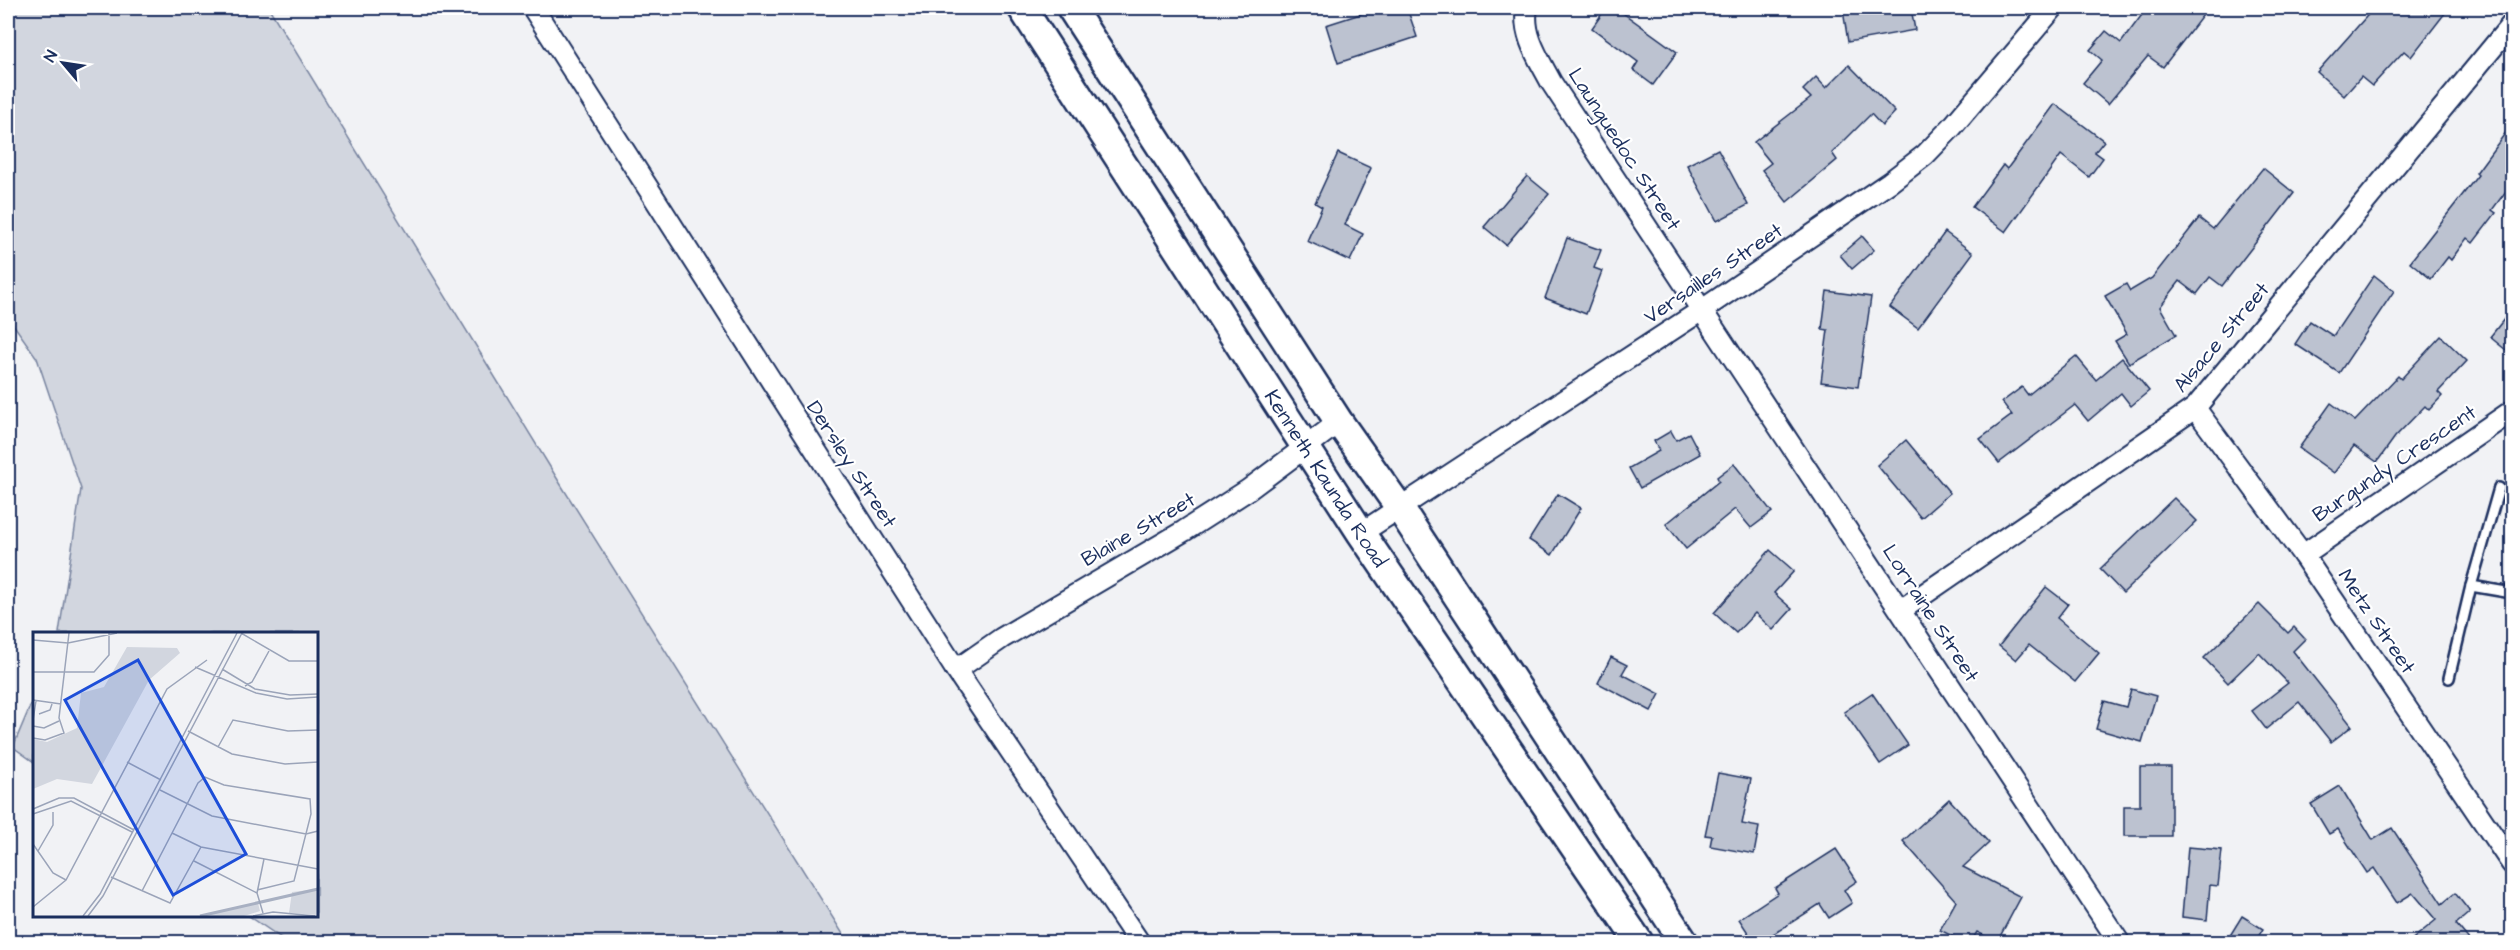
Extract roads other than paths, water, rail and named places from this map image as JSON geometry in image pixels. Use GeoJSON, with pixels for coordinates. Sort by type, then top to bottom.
{"type":"FeatureCollection","features":[{"type":"Feature","properties":{"kind":"main road","name":"Kenneth Kaunda Road"},"geometry":{"type":"LineString","coordinates":[[1022,8],[1361,533],[1639,942]]}},
{"type":"Feature","properties":{"kind":"main road","name":"Kenneth Kaunda Road"},"geometry":{"type":"LineString","coordinates":[[1071,8],[1339,422],[1399,507],[1684,942]]}},
{"type":"Feature","properties":{"kind":"street","name":"Dersley Street"},"geometry":{"type":"LineString","coordinates":[[533,8],[956,670],[1138,942]]}},
{"type":"Feature","properties":{"kind":"street","name":"Launguedoc Street"},"geometry":{"type":"LineString","coordinates":[[1527,8],[1526,25],[1532,46],[1551,82],[1702,310]]}},
{"type":"Feature","properties":{"kind":"street","name":"Versailles Street"},"geometry":{"type":"LineString","coordinates":[[1361,533],[1702,310],[1890,182],[1925,155],[1952,127],[2053,8]]}},
{"type":"Feature","properties":{"kind":"street","name":"Alsace Street"},"geometry":{"type":"LineString","coordinates":[[1901,610],[2195,408],[2512,24]]}},
{"type":"Feature","properties":{"kind":"street","name":"Lorraine Street"},"geometry":{"type":"LineString","coordinates":[[1702,310],[2119,942]]}},
{"type":"Feature","properties":{"kind":"street","name":"Metz Street"},"geometry":{"type":"LineString","coordinates":[[2195,408],[2303,555],[2512,864]]}},
{"type":"Feature","properties":{"kind":"street","name":"Burgundy Crescent"},"geometry":{"type":"LineString","coordinates":[[2303,555],[2512,411]]}},
{"type":"Feature","properties":{"kind":"street","name":"Blaine Street"},"geometry":{"type":"LineString","coordinates":[[956,670],[1031,620],[1184,531],[1248,490],[1339,422]]}},
{"type":"Feature","properties":{"kind":"lane"},"geometry":{"type":"LineString","coordinates":[[2449,678],[2471,586],[2499,488]]}},
{"type":"Feature","properties":{"kind":"lane"},"geometry":{"type":"LineString","coordinates":[[2471,586],[2512,593]]}}]}
